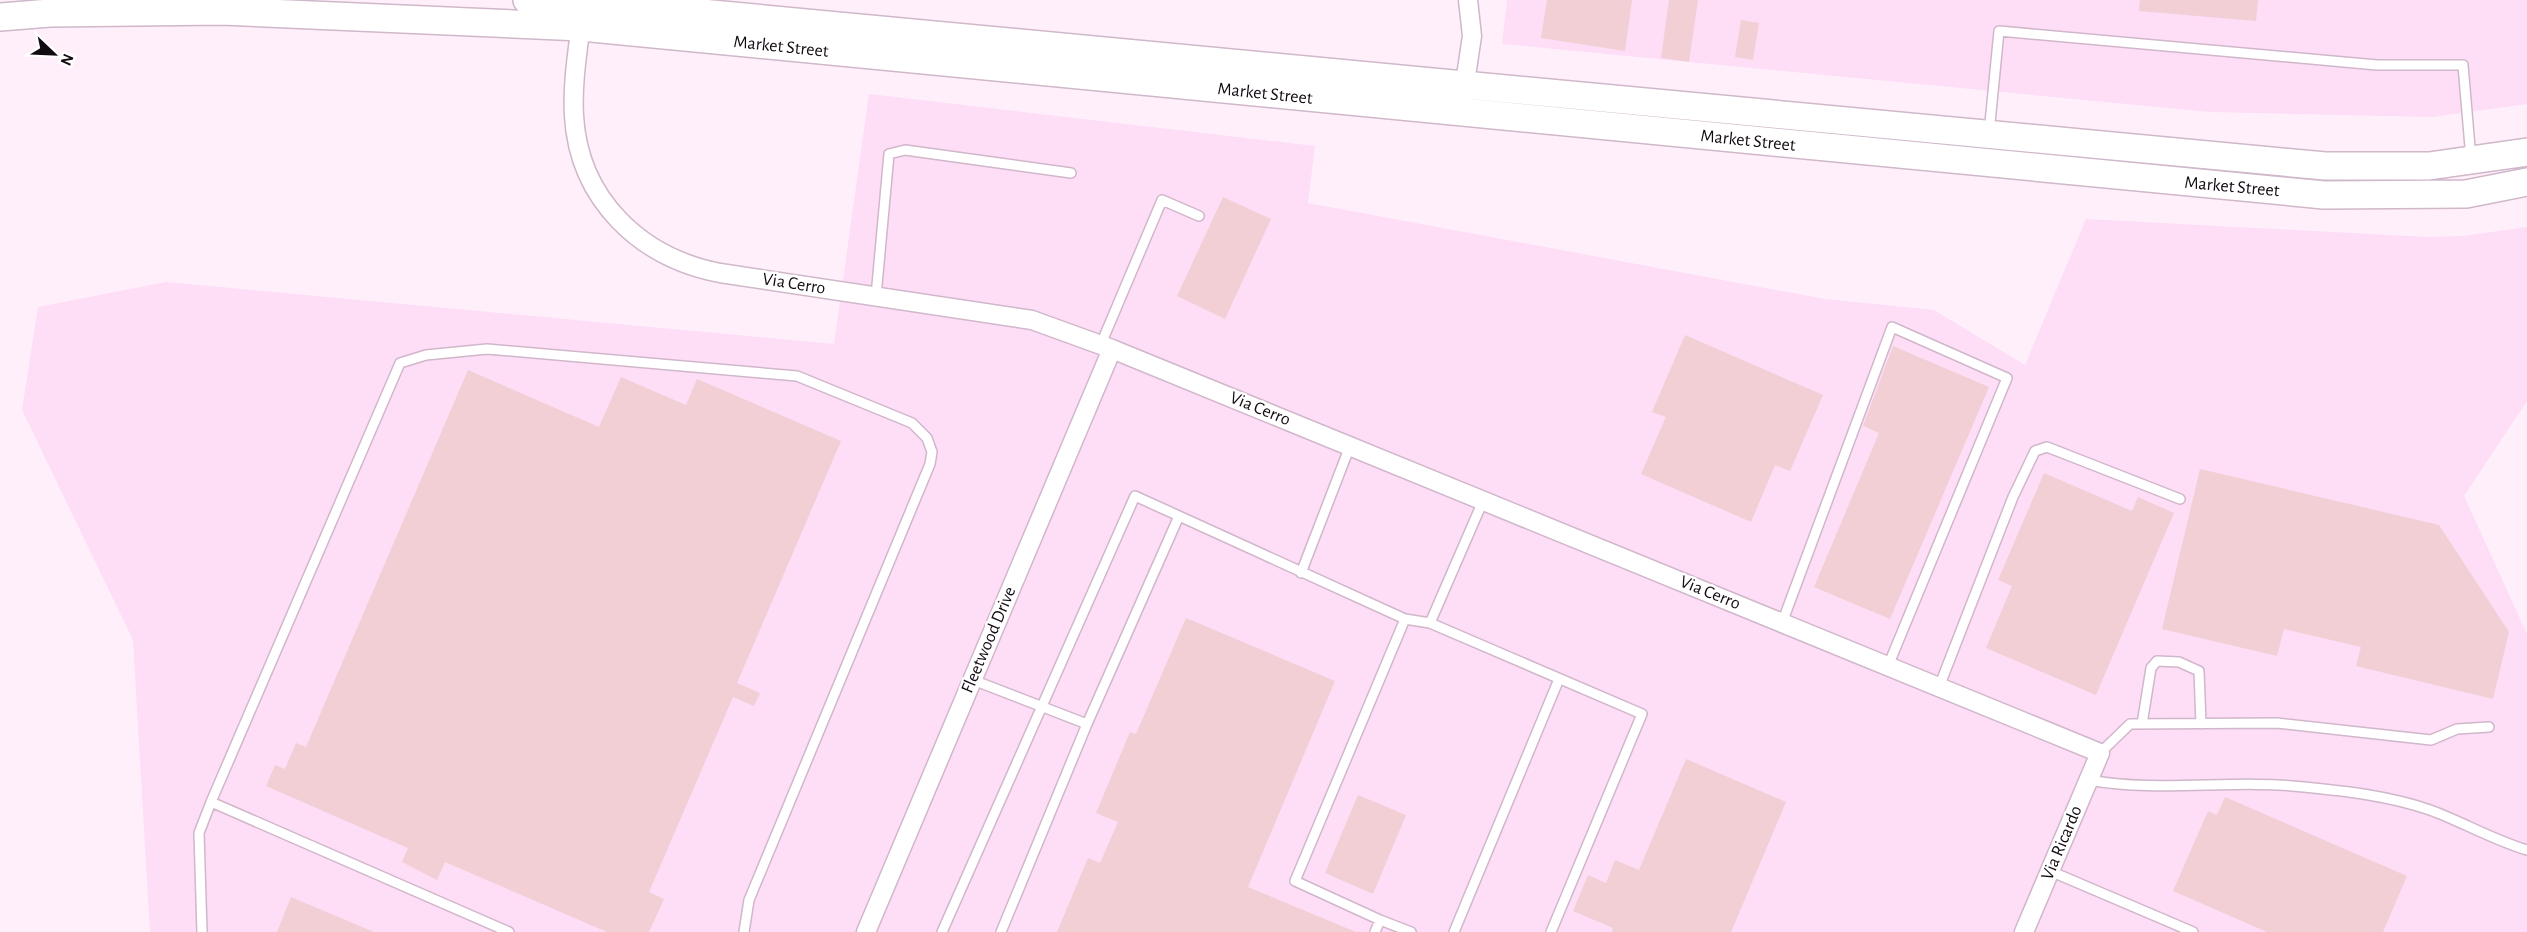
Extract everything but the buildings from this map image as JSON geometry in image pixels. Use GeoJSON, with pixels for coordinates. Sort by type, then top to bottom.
{"type":"FeatureCollection","features":[{"type":"Feature","properties":{"kind":"main road","name":"Market Street"},"geometry":{"type":"LineString","coordinates":[[527,0],[583,10],[1462,113],[2324,195],[2466,194],[2527,182]]}},
{"type":"Feature","properties":{"kind":"main road","name":"Market Street"},"geometry":{"type":"LineString","coordinates":[[0,17],[50,13],[583,10],[1464,86],[2325,166],[2429,166],[2527,152]]}},
{"type":"Feature","properties":{"kind":"street"},"geometry":{"type":"LineString","coordinates":[[1462,113],[1472,36],[1468,0]]}},
{"type":"Feature","properties":{"kind":"street","name":"Via Cerro"},"geometry":{"type":"LineString","coordinates":[[583,10],[574,78],[573,114],[580,156],[605,208],[625,229],[662,254],[702,270],[1032,320],[1106,346],[2100,753]]}},
{"type":"Feature","properties":{"kind":"street","name":"Fleetwood Drive"},"geometry":{"type":"LineString","coordinates":[[866,932],[973,680],[1106,346]]}},
{"type":"Feature","properties":{"kind":"street","name":"Via Ricardo"},"geometry":{"type":"LineString","coordinates":[[2024,932],[2100,753]]}},
{"type":"Feature","properties":{"kind":"lane"},"geometry":{"type":"LineString","coordinates":[[1988,135],[1998,32],[2377,65],[2463,65],[2471,160]]}},
{"type":"Feature","properties":{"kind":"lane"},"geometry":{"type":"LineString","coordinates":[[876,296],[889,153],[905,150],[1071,173]]}},
{"type":"Feature","properties":{"kind":"lane"},"geometry":{"type":"LineString","coordinates":[[1106,346],[1162,200],[1199,216]]}},
{"type":"Feature","properties":{"kind":"lane"},"geometry":{"type":"LineString","coordinates":[[1782,623],[1892,327],[2007,378],[1888,666]]}},
{"type":"Feature","properties":{"kind":"lane"},"geometry":{"type":"LineString","coordinates":[[202,932],[199,833],[400,363],[426,355],[488,349],[797,376],[912,423],[927,438],[932,452],[930,464],[749,900],[744,932]]}},
{"type":"Feature","properties":{"kind":"lane"},"geometry":{"type":"LineString","coordinates":[[1301,573],[1350,446]]}},
{"type":"Feature","properties":{"kind":"lane"},"geometry":{"type":"LineString","coordinates":[[1939,687],[2013,497],[2035,451],[2046,447],[2181,499]]}},
{"type":"Feature","properties":{"kind":"lane"},"geometry":{"type":"LineString","coordinates":[[942,932],[1040,706],[1135,496],[1405,619],[1430,623],[1642,714],[1551,932]]}},
{"type":"Feature","properties":{"kind":"lane"},"geometry":{"type":"LineString","coordinates":[[1430,623],[1483,501]]}},
{"type":"Feature","properties":{"kind":"lane"},"geometry":{"type":"LineString","coordinates":[[1001,932],[1087,724],[1179,516]]}},
{"type":"Feature","properties":{"kind":"lane"},"geometry":{"type":"LineString","coordinates":[[1405,619],[1295,881],[1411,932]]}},
{"type":"Feature","properties":{"kind":"lane"},"geometry":{"type":"LineString","coordinates":[[2142,724],[2151,668],[2157,661],[2179,662],[2199,671],[2201,724]]}},
{"type":"Feature","properties":{"kind":"lane"},"geometry":{"type":"LineString","coordinates":[[1454,932],[1559,679]]}},
{"type":"Feature","properties":{"kind":"lane"},"geometry":{"type":"LineString","coordinates":[[973,680],[1087,724]]}},
{"type":"Feature","properties":{"kind":"lane"},"geometry":{"type":"LineString","coordinates":[[2100,753],[2130,724],[2277,723],[2431,740],[2457,729],[2489,727]]}},
{"type":"Feature","properties":{"kind":"lane"},"geometry":{"type":"LineString","coordinates":[[2089,780],[2121,786],[2231,784],[2303,787],[2378,798],[2429,810],[2500,842],[2527,850]]}},
{"type":"Feature","properties":{"kind":"lane"},"geometry":{"type":"LineString","coordinates":[[211,802],[509,932]]}},
{"type":"Feature","properties":{"kind":"lane"},"geometry":{"type":"LineString","coordinates":[[2050,871],[2193,932]]}},
{"type":"Feature","properties":{"kind":"lane"},"geometry":{"type":"LineString","coordinates":[[1375,932],[1380,920]]}},
{"type":"Feature","properties":{"kind":"shaded area"},"geometry":{"type":"Polygon","coordinates":[[[1507,0],[2527,0],[2527,104],[2432,117],[2210,112],[1502,44],[1507,0]]]}},
{"type":"Feature","properties":{"kind":"shaded area"},"geometry":{"type":"Polygon","coordinates":[[[869,94],[1315,146],[1308,203],[1825,299],[1934,310],[2025,365],[2086,219],[2428,237],[2463,236],[2527,227],[2527,401],[2464,496],[2527,634],[2527,932],[150,932],[133,640],[22,410],[38,307],[166,282],[834,344],[869,94]]]}}]}
